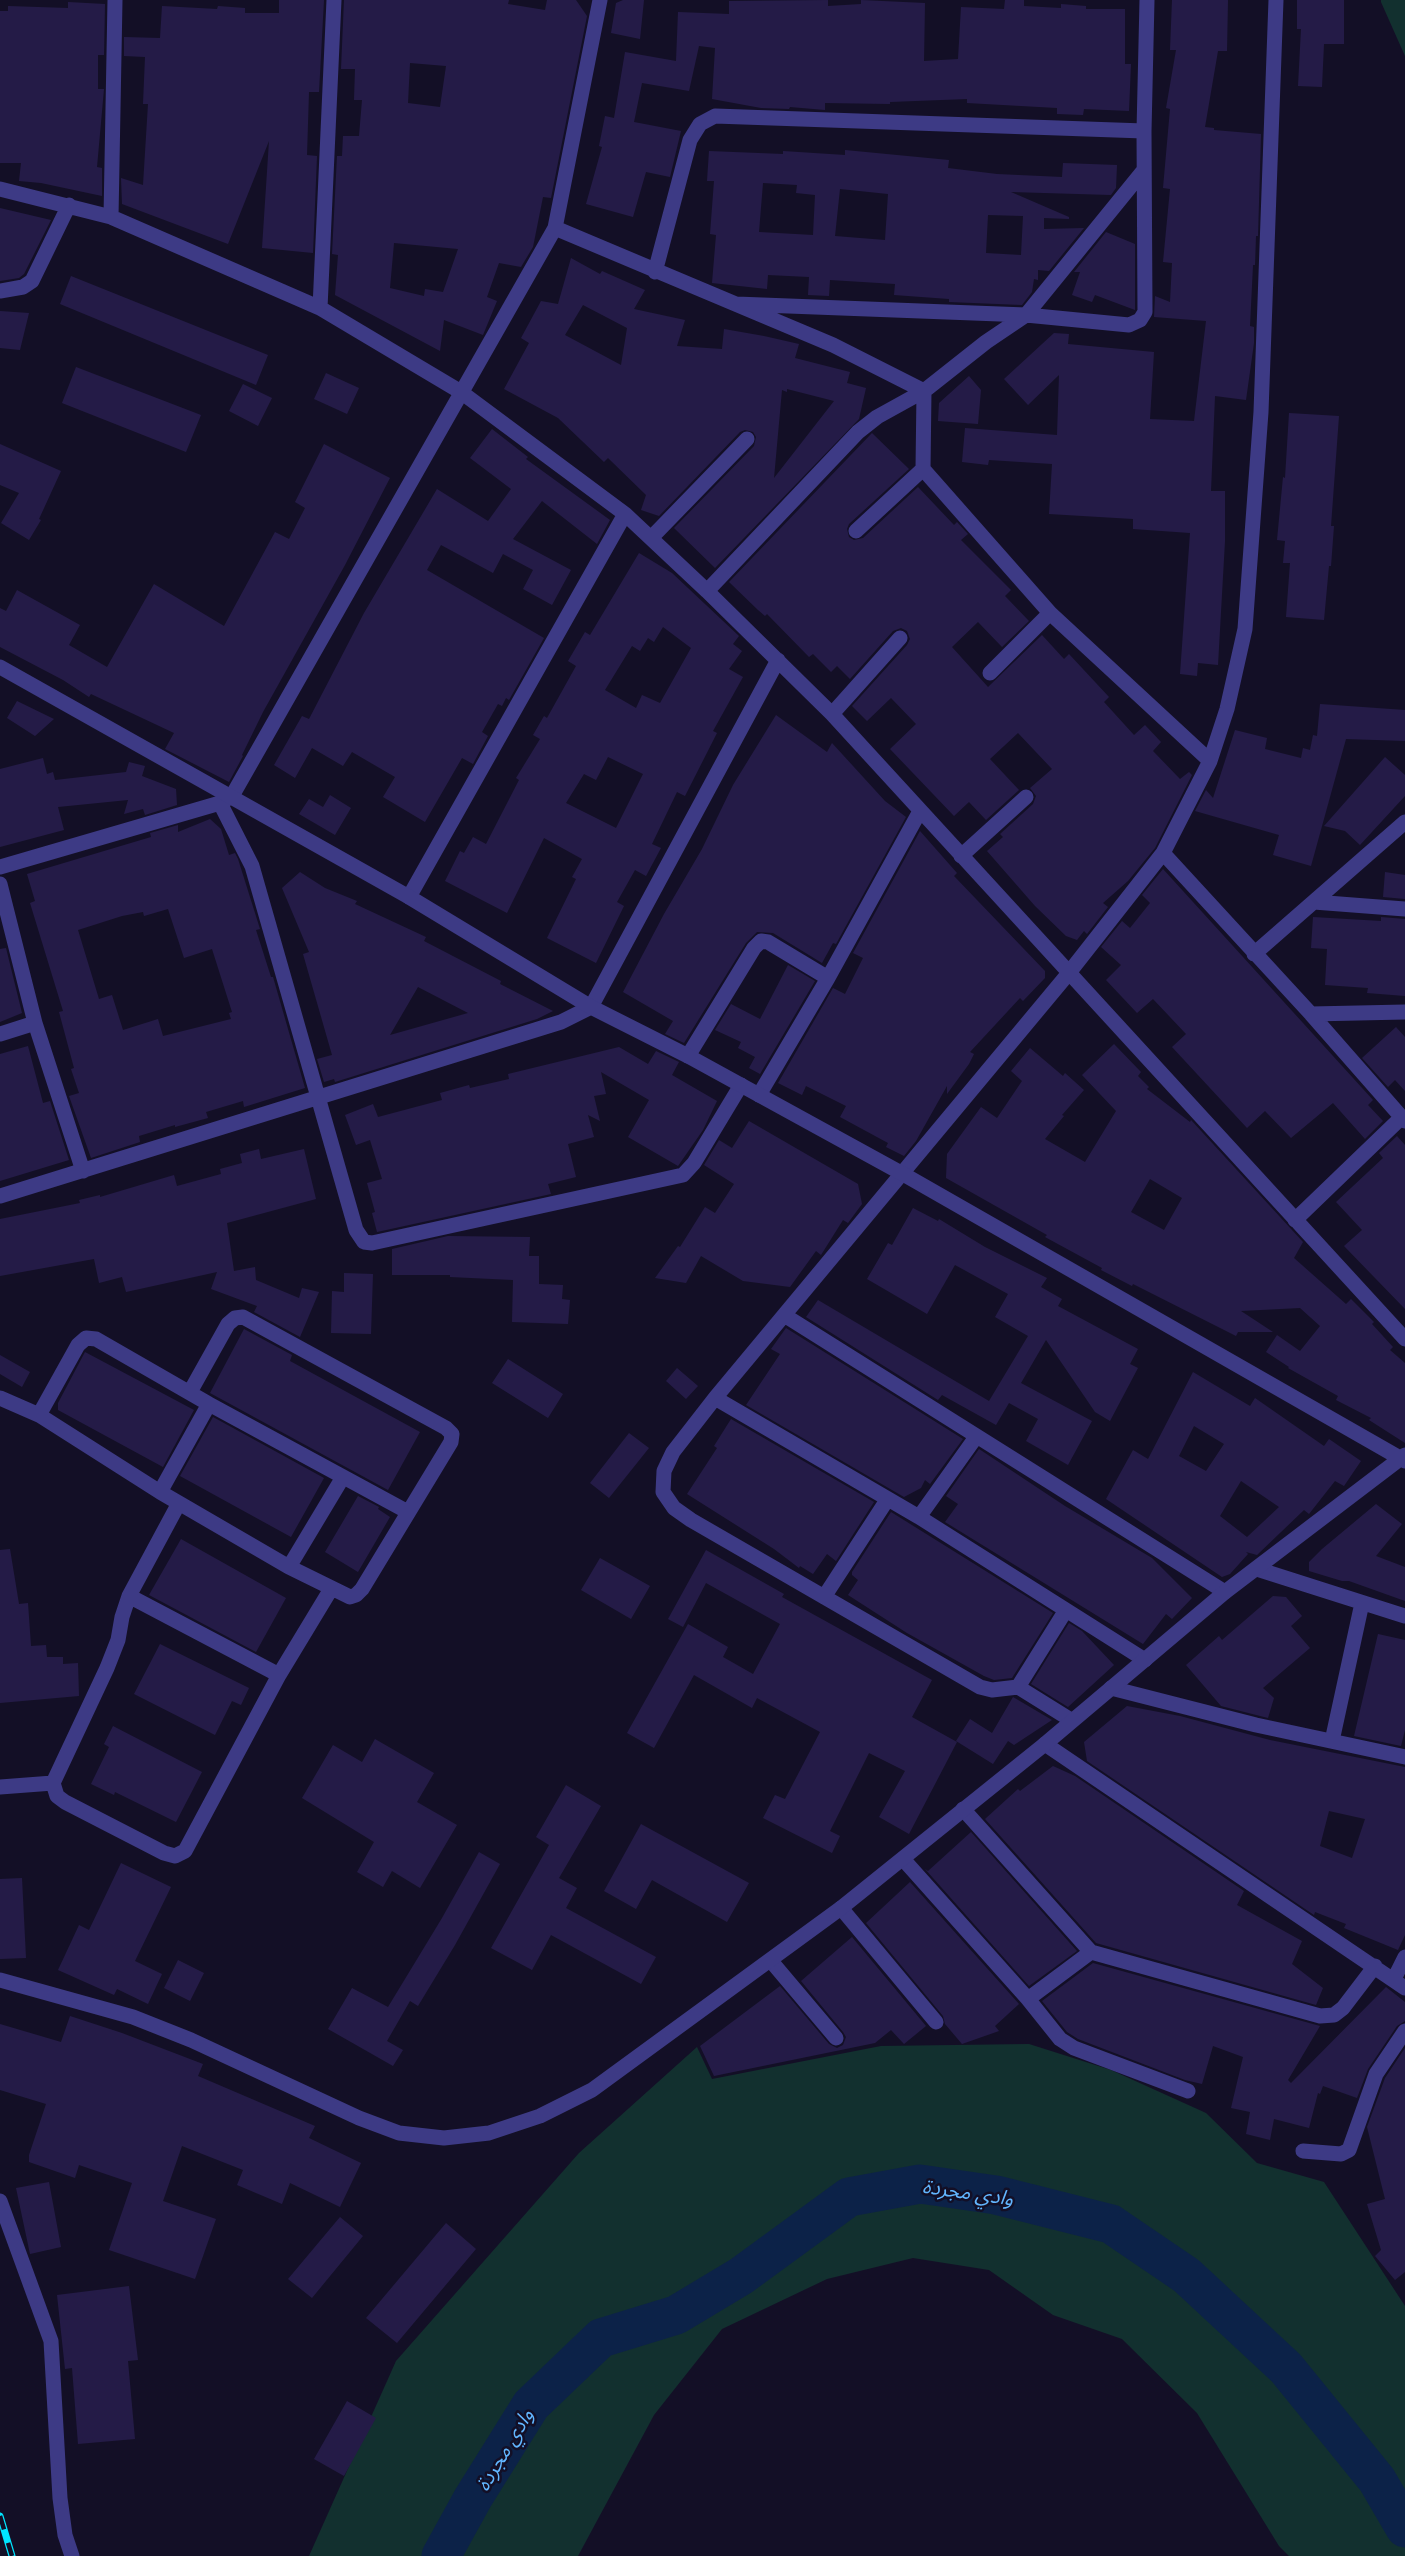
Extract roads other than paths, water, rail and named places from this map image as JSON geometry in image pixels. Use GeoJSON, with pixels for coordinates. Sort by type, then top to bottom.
{"type":"FeatureCollection","features":[{"type":"Feature","properties":{"kind":"street"},"geometry":{"type":"LineString","coordinates":[[111,217],[115,0]]}},
{"type":"Feature","properties":{"kind":"street"},"geometry":{"type":"LineString","coordinates":[[320,308],[334,0]]}},
{"type":"Feature","properties":{"kind":"street"},"geometry":{"type":"LineString","coordinates":[[0,867],[226,800],[555,228],[600,0]]}},
{"type":"Feature","properties":{"kind":"street"},"geometry":{"type":"LineString","coordinates":[[736,304],[1026,315],[1129,325],[1140,321],[1145,312],[1144,131],[1147,0]]}},
{"type":"Feature","properties":{"kind":"street"},"geometry":{"type":"LineString","coordinates":[[1071,1720],[1018,1687],[992,1690],[980,1687],[691,1520],[674,1508],[663,1491],[664,1472],[673,1452],[715,1398],[1068,974],[1163,853],[1210,761],[1227,709],[1245,629],[1262,412],[1276,0]]}},
{"type":"Feature","properties":{"kind":"street"},"geometry":{"type":"LineString","coordinates":[[655,272],[690,140],[700,124],[715,116],[1144,131]]}},
{"type":"Feature","properties":{"kind":"street"},"geometry":{"type":"LineString","coordinates":[[707,591],[858,432],[877,417],[924,391],[986,342],[1026,315],[1144,170]]}},
{"type":"Feature","properties":{"kind":"street"},"geometry":{"type":"LineString","coordinates":[[0,189],[111,217],[320,308],[461,392],[625,514],[832,714],[1405,1340]]}},
{"type":"Feature","properties":{"kind":"street"},"geometry":{"type":"LineString","coordinates":[[0,291],[23,287],[32,281],[69,205]]}},
{"type":"Feature","properties":{"kind":"street"},"geometry":{"type":"LineString","coordinates":[[555,228],[833,345],[924,391]]}},
{"type":"Feature","properties":{"kind":"street"},"geometry":{"type":"LineString","coordinates":[[924,391],[922,469],[1050,613],[1210,761]]}},
{"type":"Feature","properties":{"kind":"street"},"geometry":{"type":"LineString","coordinates":[[651,538],[747,439]]}},
{"type":"Feature","properties":{"kind":"street"},"geometry":{"type":"LineString","coordinates":[[856,531],[922,469]]}},
{"type":"Feature","properties":{"kind":"street"},"geometry":{"type":"LineString","coordinates":[[409,897],[625,514]]}},
{"type":"Feature","properties":{"kind":"street"},"geometry":{"type":"LineString","coordinates":[[990,673],[1050,613]]}},
{"type":"Feature","properties":{"kind":"street"},"geometry":{"type":"LineString","coordinates":[[832,714],[900,638]]}},
{"type":"Feature","properties":{"kind":"street"},"geometry":{"type":"LineString","coordinates":[[0,1196],[561,1022],[591,1007],[778,660]]}},
{"type":"Feature","properties":{"kind":"street"},"geometry":{"type":"LineString","coordinates":[[0,667],[226,800],[409,897],[591,1007],[688,1056],[903,1174],[1403,1458],[1225,1592],[1045,1744],[841,1908],[592,2090],[540,2116],[489,2133],[444,2138],[399,2133],[358,2118],[191,2040],[133,2017],[0,1980]]}},
{"type":"Feature","properties":{"kind":"street"},"geometry":{"type":"LineString","coordinates":[[961,856],[1026,797]]}},
{"type":"Feature","properties":{"kind":"street"},"geometry":{"type":"LineString","coordinates":[[226,800],[252,866],[357,1230],[364,1242],[372,1243],[683,1175],[694,1163],[741,1085]]}},
{"type":"Feature","properties":{"kind":"street"},"geometry":{"type":"LineString","coordinates":[[759,1095],[828,978],[920,812]]}},
{"type":"Feature","properties":{"kind":"street"},"geometry":{"type":"LineString","coordinates":[[1254,954],[1405,822]]}},
{"type":"Feature","properties":{"kind":"street"},"geometry":{"type":"LineString","coordinates":[[1163,853],[1311,1014],[1403,1119],[1295,1220]]}},
{"type":"Feature","properties":{"kind":"street"},"geometry":{"type":"LineString","coordinates":[[0,884],[35,1023],[83,1172]]}},
{"type":"Feature","properties":{"kind":"street"},"geometry":{"type":"LineString","coordinates":[[1314,902],[1405,909]]}},
{"type":"Feature","properties":{"kind":"street"},"geometry":{"type":"LineString","coordinates":[[688,1056],[754,948],[761,941],[768,942],[828,978]]}},
{"type":"Feature","properties":{"kind":"street"},"geometry":{"type":"LineString","coordinates":[[1311,1014],[1405,1012]]}},
{"type":"Feature","properties":{"kind":"street"},"geometry":{"type":"LineString","coordinates":[[0,1034],[35,1023]]}},
{"type":"Feature","properties":{"kind":"street"},"geometry":{"type":"LineString","coordinates":[[784,1315],[1225,1592]]}},
{"type":"Feature","properties":{"kind":"street"},"geometry":{"type":"LineString","coordinates":[[0,1398],[39,1415],[178,1503],[289,1567],[350,1597],[356,1595],[451,1442],[452,1434],[446,1428],[243,1317],[235,1318],[228,1324],[190,1392]]}},
{"type":"Feature","properties":{"kind":"street"},"geometry":{"type":"LineString","coordinates":[[39,1415],[78,1345],[86,1338],[96,1339],[209,1404],[408,1512]]}},
{"type":"Feature","properties":{"kind":"street"},"geometry":{"type":"LineString","coordinates":[[715,1398],[887,1500],[920,1517],[1145,1660]]}},
{"type":"Feature","properties":{"kind":"street"},"geometry":{"type":"LineString","coordinates":[[160,1492],[209,1404]]}},
{"type":"Feature","properties":{"kind":"street"},"geometry":{"type":"LineString","coordinates":[[920,1517],[976,1437]]}},
{"type":"Feature","properties":{"kind":"street"},"geometry":{"type":"LineString","coordinates":[[289,1567],[343,1477]]}},
{"type":"Feature","properties":{"kind":"street"},"geometry":{"type":"LineString","coordinates":[[824,1597],[887,1500]]}},
{"type":"Feature","properties":{"kind":"street"},"geometry":{"type":"LineString","coordinates":[[178,1503],[129,1596],[118,1640],[107,1668],[53,1783],[57,1796],[65,1802],[164,1853],[175,1856],[185,1851],[193,1840],[279,1675],[331,1588]]}},
{"type":"Feature","properties":{"kind":"street"},"geometry":{"type":"LineString","coordinates":[[1257,1569],[1405,1616]]}},
{"type":"Feature","properties":{"kind":"street"},"geometry":{"type":"LineString","coordinates":[[129,1596],[279,1675]]}},
{"type":"Feature","properties":{"kind":"street"},"geometry":{"type":"LineString","coordinates":[[1332,1742],[1362,1603]]}},
{"type":"Feature","properties":{"kind":"street"},"geometry":{"type":"LineString","coordinates":[[1018,1687],[1066,1610]]}},
{"type":"Feature","properties":{"kind":"street"},"geometry":{"type":"LineString","coordinates":[[1111,1688],[1256,1725],[1405,1758]]}},
{"type":"Feature","properties":{"kind":"street"},"geometry":{"type":"LineString","coordinates":[[1045,1744],[1400,1984],[1404,1963]]}},
{"type":"Feature","properties":{"kind":"street"},"geometry":{"type":"LineString","coordinates":[[0,1787],[53,1783]]}},
{"type":"Feature","properties":{"kind":"street"},"geometry":{"type":"LineString","coordinates":[[963,1809],[1091,1952],[1320,2016],[1334,2015],[1343,2008],[1375,1966]]}},
{"type":"Feature","properties":{"kind":"street"},"geometry":{"type":"LineString","coordinates":[[903,1859],[1028,1999],[1060,2039],[1074,2048],[1188,2091]]}},
{"type":"Feature","properties":{"kind":"street"},"geometry":{"type":"LineString","coordinates":[[841,1908],[936,2022]]}},
{"type":"Feature","properties":{"kind":"street"},"geometry":{"type":"LineString","coordinates":[[1028,1999],[1091,1952]]}},
{"type":"Feature","properties":{"kind":"street"},"geometry":{"type":"LineString","coordinates":[[771,1961],[836,2038]]}},
{"type":"Feature","properties":{"kind":"street"},"geometry":{"type":"LineString","coordinates":[[1303,2151],[1341,2154],[1349,2150],[1376,2074],[1405,2031]]}},
{"type":"Feature","properties":{"kind":"street"},"geometry":{"type":"LineString","coordinates":[[0,2201],[51,2341],[60,2498],[65,2535],[72,2556]]}},
{"type":"Feature","properties":{"kind":"waterway","name":"وادي مجردة"},"geometry":{"type":"LineString","coordinates":[[441,2556],[473,2498],[531,2405],[601,2338],[676,2315],[741,2276],[849,2197],[920,2184],[996,2195],[1111,2224],[1186,2275],[1286,2368],[1377,2480],[1405,2528]]}},
{"type":"Feature","properties":{"kind":"railway"},"geometry":{"type":"LineString","coordinates":[[0,2516],[12,2556]]}}]}
